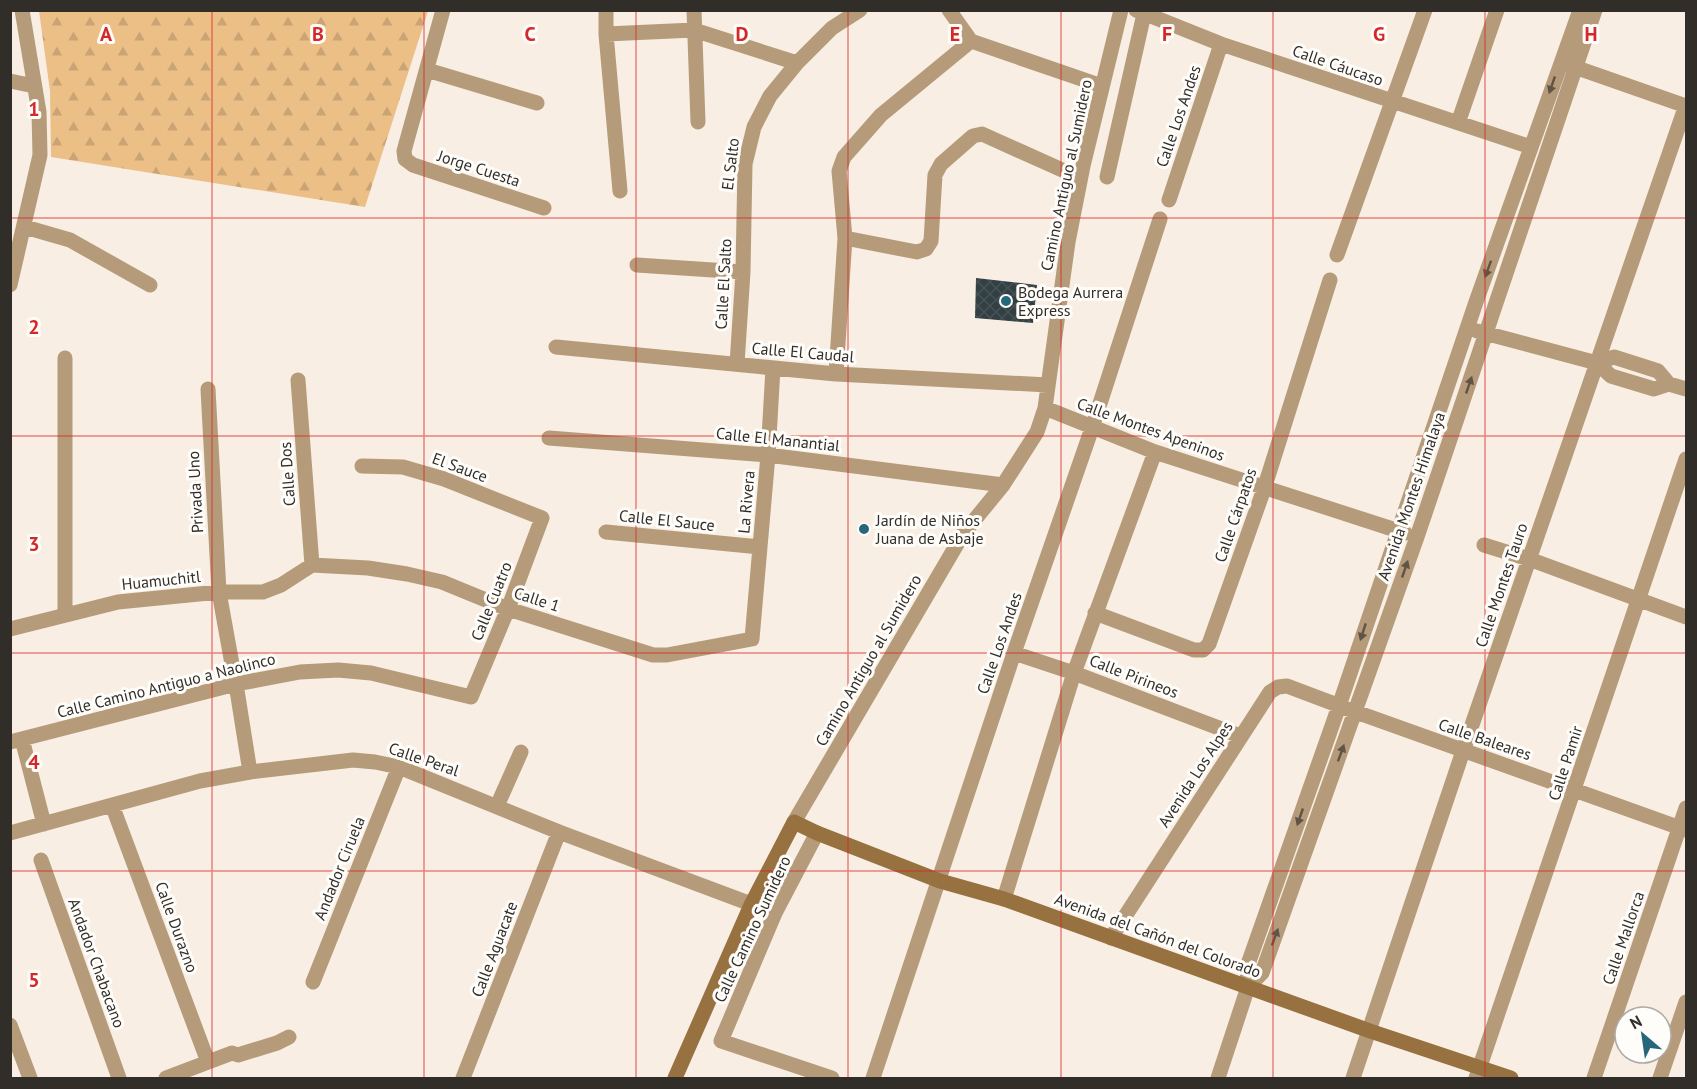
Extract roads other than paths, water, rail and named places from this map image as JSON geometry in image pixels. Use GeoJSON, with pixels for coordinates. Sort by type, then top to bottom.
{"type":"FeatureCollection","features":[{"type":"Feature","properties":{"kind":"main road","name":"Avenida del Cañón del Colorado"},"geometry":{"type":"LineString","coordinates":[[794,822],[940,881],[1004,899],[1370,1031],[1478,1073],[1511,1078]]}},
{"type":"Feature","properties":{"kind":"main road","name":"Camino Antiguo al Sumidero"},"geometry":{"type":"LineString","coordinates":[[675,1078],[751,905],[794,822]]}},
{"type":"Feature","properties":{"kind":"street"},"geometry":{"type":"LineString","coordinates":[[443,10],[427,70],[537,104]]}},
{"type":"Feature","properties":{"kind":"street"},"geometry":{"type":"LineString","coordinates":[[606,10],[606,34],[620,191]]}},
{"type":"Feature","properties":{"kind":"street"},"geometry":{"type":"LineString","coordinates":[[694,10],[698,122]]}},
{"type":"Feature","properties":{"kind":"street","name":"El Salto"},"geometry":{"type":"LineString","coordinates":[[744,205],[745,164],[754,127],[770,96],[796,63],[832,28],[860,10]]}},
{"type":"Feature","properties":{"kind":"street"},"geometry":{"type":"LineString","coordinates":[[949,10],[971,41],[1102,86]]}},
{"type":"Feature","properties":{"kind":"street","name":"Camino Antiguo al Sumidero"},"geometry":{"type":"LineString","coordinates":[[794,822],[963,534],[1003,485],[1037,432],[1045,408],[1068,242],[1080,178],[1120,10]]}},
{"type":"Feature","properties":{"kind":"street"},"geometry":{"type":"LineString","coordinates":[[1337,255],[1425,10]]}},
{"type":"Feature","properties":{"kind":"street"},"geometry":{"type":"LineString","coordinates":[[1458,123],[1497,10]]}},
{"type":"Feature","properties":{"kind":"street","name":"Avenida Montes Himalaya"},"geometry":{"type":"LineString","coordinates":[[1248,987],[1262,973],[1356,712],[1495,309],[1568,65],[1580,10]]}},
{"type":"Feature","properties":{"kind":"street","name":"Avenida Montes Himalaya"},"geometry":{"type":"LineString","coordinates":[[1218,1078],[1248,987],[1247,967],[1339,706],[1476,302],[1531,147],[1595,10]]}},
{"type":"Feature","properties":{"kind":"street"},"geometry":{"type":"LineString","coordinates":[[10,285],[40,155],[39,112],[19,12]]}},
{"type":"Feature","properties":{"kind":"street"},"geometry":{"type":"LineString","coordinates":[[1107,177],[1140,12]]}},
{"type":"Feature","properties":{"kind":"street","name":"Calle Cáucaso"},"geometry":{"type":"LineString","coordinates":[[1140,12],[1221,44],[1531,147]]}},
{"type":"Feature","properties":{"kind":"street"},"geometry":{"type":"LineString","coordinates":[[606,34],[694,30],[796,63]]}},
{"type":"Feature","properties":{"kind":"street"},"geometry":{"type":"LineString","coordinates":[[836,374],[845,238],[839,171],[844,156],[881,115],[971,41]]}},
{"type":"Feature","properties":{"kind":"street","name":"Calle Los Andes"},"geometry":{"type":"LineString","coordinates":[[1169,200],[1221,44]]}},
{"type":"Feature","properties":{"kind":"street"},"geometry":{"type":"LineString","coordinates":[[1568,65],[1686,106]]}},
{"type":"Feature","properties":{"kind":"street","name":"Jorge Cuesta"},"geometry":{"type":"LineString","coordinates":[[427,70],[404,151],[405,159],[413,165],[544,208]]}},
{"type":"Feature","properties":{"kind":"street"},"geometry":{"type":"LineString","coordinates":[[10,81],[34,86]]}},
{"type":"Feature","properties":{"kind":"street","name":"Calle Montes Tauro"},"geometry":{"type":"LineString","coordinates":[[1353,1078],[1462,751],[1686,106]]}},
{"type":"Feature","properties":{"kind":"street"},"geometry":{"type":"LineString","coordinates":[[845,238],[917,252],[926,249],[931,241],[935,175],[941,164],[973,136],[982,134],[1080,178]]}},
{"type":"Feature","properties":{"kind":"street","name":"Calle El Salto"},"geometry":{"type":"LineString","coordinates":[[737,364],[743,272],[744,205]]}},
{"type":"Feature","properties":{"kind":"street","name":"Calle Los Andes"},"geometry":{"type":"LineString","coordinates":[[873,1078],[1160,219]]}},
{"type":"Feature","properties":{"kind":"street"},"geometry":{"type":"LineString","coordinates":[[25,227],[70,240],[150,285]]}},
{"type":"Feature","properties":{"kind":"street"},"geometry":{"type":"LineString","coordinates":[[637,265],[743,272]]}},
{"type":"Feature","properties":{"kind":"street","name":"Calle Cárpatos"},"geometry":{"type":"LineString","coordinates":[[1095,613],[1194,650],[1203,650],[1209,644],[1264,489],[1330,280]]}},
{"type":"Feature","properties":{"kind":"street"},"geometry":{"type":"LineString","coordinates":[[1476,302],[1495,309]]}},
{"type":"Feature","properties":{"kind":"street"},"geometry":{"type":"LineString","coordinates":[[1468,328],[1597,363],[1611,375],[1654,390],[1669,384],[1686,388]]}},
{"type":"Feature","properties":{"kind":"street","name":"Calle El Caudal"},"geometry":{"type":"LineString","coordinates":[[556,347],[836,374],[1048,386]]}},
{"type":"Feature","properties":{"kind":"street"},"geometry":{"type":"LineString","coordinates":[[65,358],[65,614]]}},
{"type":"Feature","properties":{"kind":"street","name":"La Rivera"},"geometry":{"type":"LineString","coordinates":[[752,639],[773,368]]}},
{"type":"Feature","properties":{"kind":"street","name":"Calle Dos"},"geometry":{"type":"LineString","coordinates":[[298,380],[312,565]]}},
{"type":"Feature","properties":{"kind":"street","name":"Privada Uno"},"geometry":{"type":"LineString","coordinates":[[208,389],[219,592],[232,664]]}},
{"type":"Feature","properties":{"kind":"street","name":"Calle Montes Apeninos"},"geometry":{"type":"LineString","coordinates":[[1045,408],[1155,452],[1417,537]]}},
{"type":"Feature","properties":{"kind":"street","name":"Calle El Manantial"},"geometry":{"type":"LineString","coordinates":[[549,438],[768,455],[1003,485]]}},
{"type":"Feature","properties":{"kind":"street"},"geometry":{"type":"LineString","coordinates":[[1004,899],[1074,673],[1155,452]]}},
{"type":"Feature","properties":{"kind":"street","name":"Calle Pamir"},"geometry":{"type":"LineString","coordinates":[[1478,1073],[1686,459]]}},
{"type":"Feature","properties":{"kind":"street","name":"El Sauce"},"geometry":{"type":"LineString","coordinates":[[363,466],[403,467],[433,476],[542,518]]}},
{"type":"Feature","properties":{"kind":"street","name":"Calle Cuatro"},"geometry":{"type":"LineString","coordinates":[[471,697],[508,609],[542,518]]}},
{"type":"Feature","properties":{"kind":"street","name":"Calle El Sauce"},"geometry":{"type":"LineString","coordinates":[[606,532],[760,547]]}},
{"type":"Feature","properties":{"kind":"street"},"geometry":{"type":"LineString","coordinates":[[1484,545],[1529,559],[1686,617]]}},
{"type":"Feature","properties":{"kind":"street","name":"Huamuchitl"},"geometry":{"type":"LineString","coordinates":[[10,629],[118,602],[219,592],[263,592],[281,585],[312,565]]}},
{"type":"Feature","properties":{"kind":"street","name":"Calle 1"},"geometry":{"type":"LineString","coordinates":[[312,565],[368,568],[442,582],[508,609],[653,655],[667,655],[752,639]]}},
{"type":"Feature","properties":{"kind":"street","name":"Calle Pirineos"},"geometry":{"type":"LineString","coordinates":[[1014,653],[1074,673],[1240,736]]}},
{"type":"Feature","properties":{"kind":"street","name":"Calle Camino Antiguo a Naolinco"},"geometry":{"type":"LineString","coordinates":[[16,741],[236,684],[300,672],[338,670],[371,673],[471,697]]}},
{"type":"Feature","properties":{"kind":"street"},"geometry":{"type":"LineString","coordinates":[[236,684],[250,772]]}},
{"type":"Feature","properties":{"kind":"street","name":"Avenida Los Alpes"},"geometry":{"type":"LineString","coordinates":[[1111,938],[1270,692],[1278,687],[1287,686],[1339,706]]}},
{"type":"Feature","properties":{"kind":"street","name":"Calle Baleares"},"geometry":{"type":"LineString","coordinates":[[1339,706],[1683,829]]}},
{"type":"Feature","properties":{"kind":"street"},"geometry":{"type":"LineString","coordinates":[[16,741],[44,824]]}},
{"type":"Feature","properties":{"kind":"street"},"geometry":{"type":"LineString","coordinates":[[497,806],[520,752]]}},
{"type":"Feature","properties":{"kind":"street","name":"Calle Peral"},"geometry":{"type":"LineString","coordinates":[[10,833],[200,781],[250,772],[353,760],[375,762],[399,767],[559,832],[776,914]]}},
{"type":"Feature","properties":{"kind":"street","name":"Andador Ciruela"},"geometry":{"type":"LineString","coordinates":[[313,982],[399,767]]}},
{"type":"Feature","properties":{"kind":"street","name":"Calle Durazno"},"geometry":{"type":"LineString","coordinates":[[112,805],[208,1062]]}},
{"type":"Feature","properties":{"kind":"street","name":"Calle Mallorca"},"geometry":{"type":"LineString","coordinates":[[1594,1078],[1683,829],[1686,808]]}},
{"type":"Feature","properties":{"kind":"street","name":"Calle Aguacate"},"geometry":{"type":"LineString","coordinates":[[463,1078],[559,832]]}},
{"type":"Feature","properties":{"kind":"street","name":"Calle Camino Sumidero"},"geometry":{"type":"LineString","coordinates":[[817,833],[776,914],[721,1041],[832,1078]]}},
{"type":"Feature","properties":{"kind":"street","name":"Andador Chabacano"},"geometry":{"type":"LineString","coordinates":[[41,860],[119,1078]]}},
{"type":"Feature","properties":{"kind":"street"},"geometry":{"type":"LineString","coordinates":[[1660,1078],[1686,1002]]}},
{"type":"Feature","properties":{"kind":"street"},"geometry":{"type":"LineString","coordinates":[[10,1025],[30,1078]]}},
{"type":"Feature","properties":{"kind":"street"},"geometry":{"type":"LineString","coordinates":[[165,1078],[232,1053],[238,1055],[289,1037]]}},
{"type":"Feature","properties":{"kind":"place","name":"Bodega Aurrera Express"},"geometry":{"type":"Point","coordinates":[1006,301]}},
{"type":"Feature","properties":{"kind":"place","name":"Jardín de Niños Juana de Asbaje"},"geometry":{"type":"Point","coordinates":[864,529]}}]}
